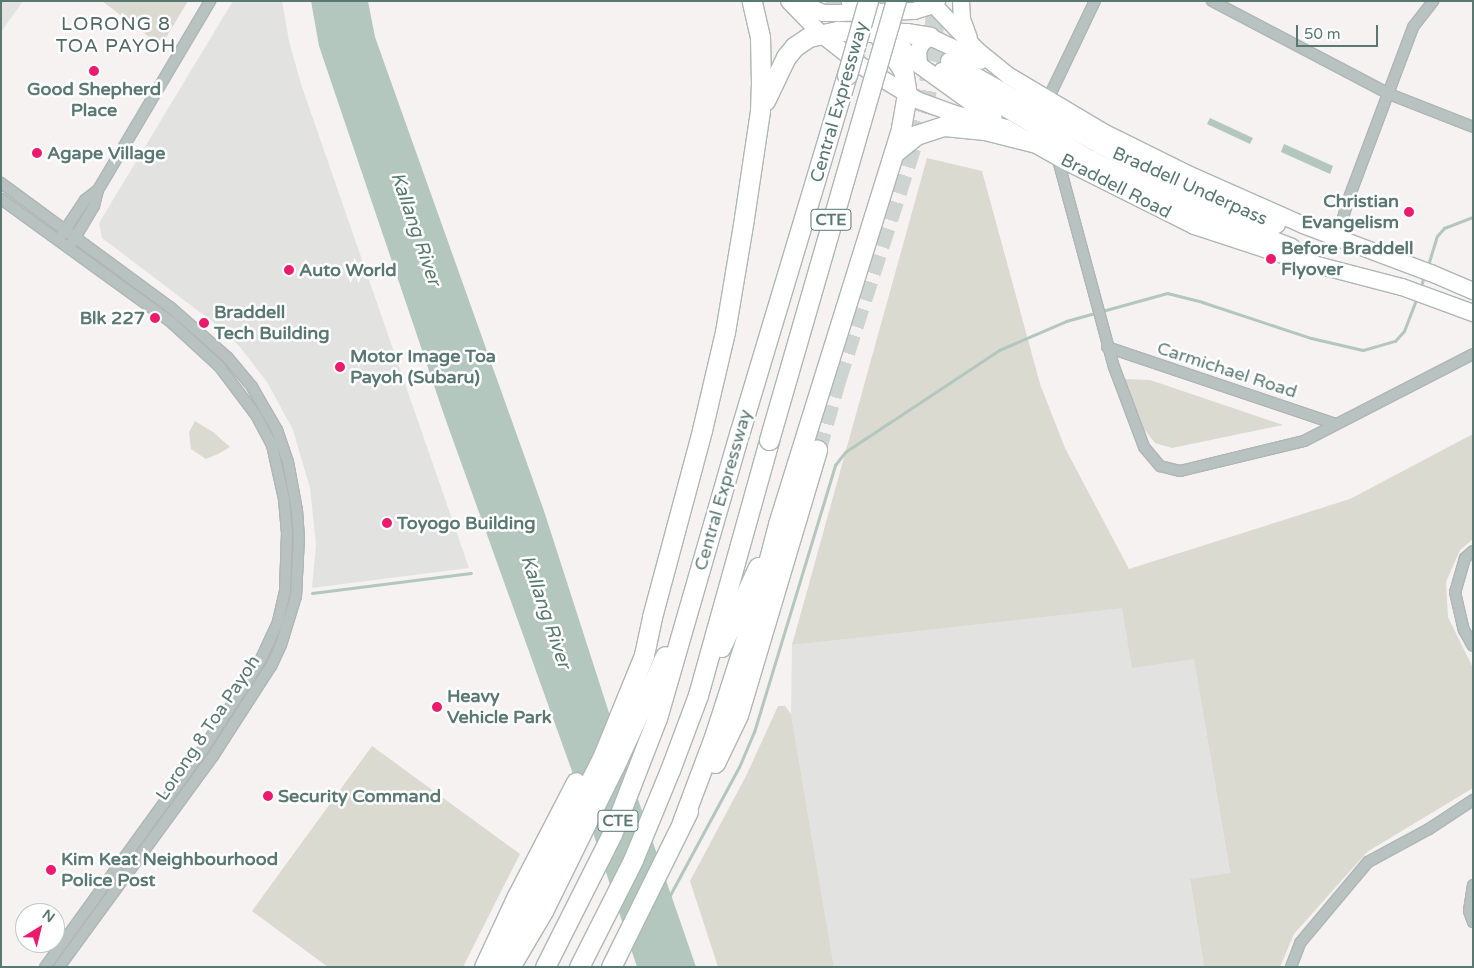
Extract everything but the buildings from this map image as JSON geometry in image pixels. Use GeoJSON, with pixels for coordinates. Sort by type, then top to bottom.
{"type":"FeatureCollection","features":[{"type":"Feature","properties":{"kind":"highway"},"geometry":{"type":"LineString","coordinates":[[499,967],[529,904],[592,752],[627,685],[652,617],[702,430],[725,332],[760,111],[760,37],[752,1]]}},
{"type":"Feature","properties":{"kind":"highway","name":"Braddell Road"},"geometry":{"type":"LineString","coordinates":[[789,1],[821,34],[863,67],[907,95],[939,109],[1006,128],[1194,226],[1298,260],[1420,281]]}},
{"type":"Feature","properties":{"kind":"highway"},"geometry":{"type":"LineString","coordinates":[[795,1],[823,13],[865,6],[918,10],[933,2]]}},
{"type":"Feature","properties":{"kind":"highway","name":"Central Expressway"},"geometry":{"type":"LineString","coordinates":[[579,967],[633,860],[698,696],[769,440],[896,1]]}},
{"type":"Feature","properties":{"kind":"highway"},"geometry":{"type":"LineString","coordinates":[[961,1],[965,28],[978,51]]}},
{"type":"Feature","properties":{"kind":"highway","name":"Braddell Road"},"geometry":{"type":"LineString","coordinates":[[933,2],[978,51],[1009,76],[1105,132],[1179,169],[1337,239],[1420,281],[1473,313]]}},
{"type":"Feature","properties":{"kind":"highway"},"geometry":{"type":"LineString","coordinates":[[682,822],[714,737],[758,601],[778,524],[895,152],[907,95],[904,70],[865,6]]}},
{"type":"Feature","properties":{"kind":"highway","name":"Central Expressway"},"geometry":{"type":"LineString","coordinates":[[545,967],[612,834],[657,718],[865,6]]}},
{"type":"Feature","properties":{"kind":"highway"},"geometry":{"type":"LineString","coordinates":[[760,111],[778,69],[794,47],[809,37],[838,31],[930,36],[1009,76]]}},
{"type":"Feature","properties":{"kind":"highway"},"geometry":{"type":"LineString","coordinates":[[882,32],[919,65],[1006,128]]}},
{"type":"Feature","properties":{"kind":"highway"},"geometry":{"type":"LineString","coordinates":[[919,65],[918,51],[922,43],[930,36]]}},
{"type":"Feature","properties":{"kind":"highway","name":"Braddell Underpass"},"geometry":{"type":"LineString","coordinates":[[946,66],[1091,159],[1200,212],[1420,281],[1473,291]]}},
{"type":"Feature","properties":{"kind":"highway"},"geometry":{"type":"LineString","coordinates":[[895,152],[916,135],[944,126],[985,130],[1032,142]]}},
{"type":"Feature","properties":{"kind":"highway"},"geometry":{"type":"LineString","coordinates":[[611,966],[682,822],[738,716],[817,450]]}},
{"type":"Feature","properties":{"kind":"highway"},"geometry":{"type":"LineString","coordinates":[[698,696],[778,524]]}},
{"type":"Feature","properties":{"kind":"highway"},"geometry":{"type":"LineString","coordinates":[[484,967],[529,904],[637,718],[693,590]]}},
{"type":"Feature","properties":{"kind":"highway"},"geometry":{"type":"LineString","coordinates":[[510,967],[529,904]]}},
{"type":"Feature","properties":{"kind":"street"},"geometry":{"type":"LineString","coordinates":[[69,249],[94,206],[98,190],[210,1]]}},
{"type":"Feature","properties":{"kind":"street"},"geometry":{"type":"LineString","coordinates":[[1048,99],[1095,1]]}},
{"type":"Feature","properties":{"kind":"street"},"geometry":{"type":"LineString","coordinates":[[1212,1],[1389,94],[1473,127]]}},
{"type":"Feature","properties":{"kind":"street"},"geometry":{"type":"LineString","coordinates":[[1337,239],[1345,210],[1413,27],[1433,1]]}},
{"type":"Feature","properties":{"kind":"street"},"geometry":{"type":"LineString","coordinates":[[1057,156],[1107,347],[1128,411],[1144,448],[1160,466],[1180,471],[1304,441],[1473,354]]}},
{"type":"Feature","properties":{"kind":"street","name":"Lorong 8 Toa Payoh"},"geometry":{"type":"LineString","coordinates":[[1,183],[170,307],[228,358],[252,387],[276,430],[288,462],[296,496],[300,537],[299,572],[294,602],[281,645],[271,666],[213,756],[59,967]]}},
{"type":"Feature","properties":{"kind":"street"},"geometry":{"type":"LineString","coordinates":[[58,240],[85,200],[98,190]]}},
{"type":"Feature","properties":{"kind":"street","name":"Lorong 8 Toa Payoh"},"geometry":{"type":"LineString","coordinates":[[1,199],[172,323],[212,358],[242,394],[261,422],[272,445],[284,498],[288,533],[287,579],[278,622],[260,661],[231,709],[45,967]]}},
{"type":"Feature","properties":{"kind":"street","name":"Carmichael Road"},"geometry":{"type":"LineString","coordinates":[[1107,347],[1336,424]]}},
{"type":"Feature","properties":{"kind":"street"},"geometry":{"type":"LineString","coordinates":[[1473,551],[1465,558],[1455,592],[1464,630],[1473,646]]}},
{"type":"Feature","properties":{"kind":"street"},"geometry":{"type":"LineString","coordinates":[[1291,967],[1300,943],[1368,862],[1429,829],[1473,800]]}},
{"type":"Feature","properties":{"kind":"street"},"geometry":{"type":"LineString","coordinates":[[1473,885],[1469,911],[1473,922]]}},
{"type":"Feature","properties":{"kind":"shaded area"},"geometry":{"type":"Polygon","coordinates":[[[1,1],[23,1],[1,32],[1,1]]]}},
{"type":"Feature","properties":{"kind":"shaded area"},"geometry":{"type":"Polygon","coordinates":[[[102,1],[188,1],[161,46],[102,1]]]}},
{"type":"Feature","properties":{"kind":"shaded area"},"geometry":{"type":"Polygon","coordinates":[[[233,1],[282,1],[289,41],[301,84],[469,568],[312,588],[316,545],[310,488],[293,430],[267,382],[240,347],[222,329],[102,238],[99,223],[233,1]]]}},
{"type":"Feature","properties":{"kind":"shaded area"},"geometry":{"type":"Polygon","coordinates":[[[927,158],[982,171],[1040,384],[1065,448],[1129,569],[1350,499],[1473,434],[1473,539],[1460,550],[1446,582],[1448,617],[1473,668],[1473,788],[1367,852],[1294,934],[1280,967],[1204,967],[1190,879],[1230,873],[1194,659],[1132,668],[1122,608],[792,645],[927,158]]]}},
{"type":"Feature","properties":{"kind":"shaded area"},"geometry":{"type":"Polygon","coordinates":[[[1124,379],[1150,380],[1283,425],[1172,448],[1155,443],[1140,424],[1124,379]]]}},
{"type":"Feature","properties":{"kind":"shaded area"},"geometry":{"type":"Polygon","coordinates":[[[195,421],[213,432],[230,447],[206,459],[191,449],[189,432],[195,421]]]}},
{"type":"Feature","properties":{"kind":"shaded area"},"geometry":{"type":"Polygon","coordinates":[[[1122,607],[1194,658],[1230,874],[1190,880],[1204,967],[834,967],[791,714],[792,645],[1122,607]]]}},
{"type":"Feature","properties":{"kind":"shaded area"},"geometry":{"type":"Polygon","coordinates":[[[778,706],[785,706],[791,714],[834,967],[718,967],[690,881],[746,776],[778,706]]]}},
{"type":"Feature","properties":{"kind":"shaded area"},"geometry":{"type":"Polygon","coordinates":[[[372,746],[520,854],[463,967],[328,967],[252,911],[372,746]]]}},
{"type":"Feature","properties":{"kind":"water","name":"Kallang River"},"geometry":{"type":"Polygon","coordinates":[[[311,1],[368,1],[375,37],[544,511],[621,750],[696,967],[637,967],[582,799],[444,415],[319,46],[311,1]]]}},
{"type":"Feature","properties":{"kind":"water"},"geometry":{"type":"Polygon","coordinates":[[[1210,118],[1253,138],[1250,144],[1207,124],[1210,118]]]}},
{"type":"Feature","properties":{"kind":"water"},"geometry":{"type":"Polygon","coordinates":[[[1284,144],[1333,166],[1330,174],[1281,152],[1284,144]]]}},
{"type":"Feature","properties":{"kind":"waterway"},"geometry":{"type":"LineString","coordinates":[[1428,265],[1437,236],[1444,228],[1473,217]]}},
{"type":"Feature","properties":{"kind":"waterway"},"geometry":{"type":"LineString","coordinates":[[1420,289],[1424,276]]}},
{"type":"Feature","properties":{"kind":"waterway"},"geometry":{"type":"LineString","coordinates":[[670,895],[739,767],[754,732],[835,465],[845,452],[999,350],[1066,321],[1167,293],[1202,302],[1311,338],[1363,350],[1395,341],[1404,331],[1417,297]]}},
{"type":"Feature","properties":{"kind":"waterway"},"geometry":{"type":"LineString","coordinates":[[312,593],[471,573]]}},
{"type":"Feature","properties":{"kind":"tunnel"},"geometry":{"type":"LineString","coordinates":[[827,1],[852,16]]}},
{"type":"Feature","properties":{"kind":"tunnel"},"geometry":{"type":"LineString","coordinates":[[817,450],[837,379],[924,109],[932,61],[936,1]]}},
{"type":"Feature","properties":{"kind":"tunnel"},"geometry":{"type":"LineString","coordinates":[[909,36],[949,61]]}},
{"type":"Feature","properties":{"kind":"place","name":"Good Shepherd Place"},"geometry":{"type":"Point","coordinates":[94,71]}},
{"type":"Feature","properties":{"kind":"place","name":"Agape Village"},"geometry":{"type":"Point","coordinates":[37,153]}},
{"type":"Feature","properties":{"kind":"place","name":"Christian Evangelism"},"geometry":{"type":"Point","coordinates":[1409,212]}},
{"type":"Feature","properties":{"kind":"place","name":"Before Braddell Flyover"},"geometry":{"type":"Point","coordinates":[1271,259]}},
{"type":"Feature","properties":{"kind":"place","name":"Auto World"},"geometry":{"type":"Point","coordinates":[289,270]}},
{"type":"Feature","properties":{"kind":"place","name":"Blk 227"},"geometry":{"type":"Point","coordinates":[155,318]}},
{"type":"Feature","properties":{"kind":"place","name":"Braddell Tech Building"},"geometry":{"type":"Point","coordinates":[204,323]}},
{"type":"Feature","properties":{"kind":"place","name":"Motor Image Toa Payoh (Subaru)"},"geometry":{"type":"Point","coordinates":[340,367]}},
{"type":"Feature","properties":{"kind":"place","name":"Toyogo Building"},"geometry":{"type":"Point","coordinates":[387,523]}},
{"type":"Feature","properties":{"kind":"place","name":"Heavy Vehicle Park"},"geometry":{"type":"Point","coordinates":[437,707]}},
{"type":"Feature","properties":{"kind":"place","name":"Security Command"},"geometry":{"type":"Point","coordinates":[268,796]}},
{"type":"Feature","properties":{"kind":"place","name":"Kim Keat Neighbourhood Police Post"},"geometry":{"type":"Point","coordinates":[51,870]}},
{"type":"Feature","properties":{"kind":"district","name":"LORONG 8 TOA PAYOH"},"geometry":{"type":"Point","coordinates":[116,36]}}]}
